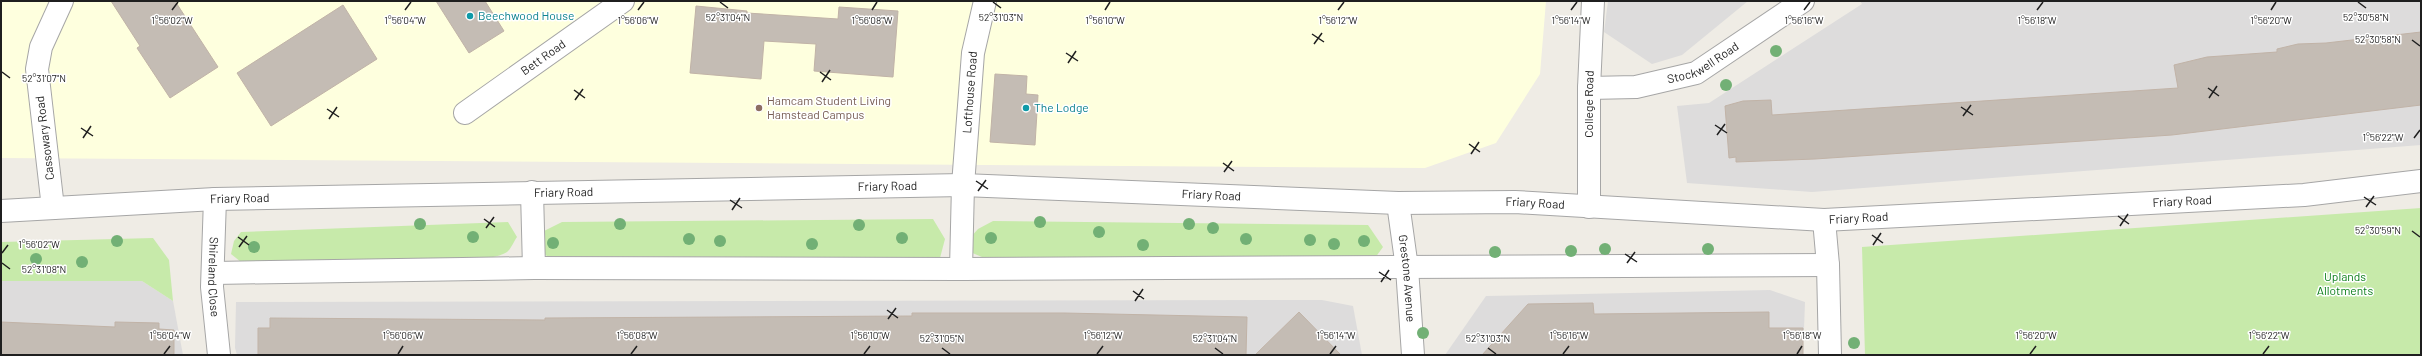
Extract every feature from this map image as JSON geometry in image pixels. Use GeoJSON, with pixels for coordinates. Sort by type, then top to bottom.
{"type":"FeatureCollection","features":[{"type":"Feature","properties":{"kind":"street","name":"Cassowary Road"},"geometry":{"type":"LineString","coordinates":[[53,208],[36,69],[41,47],[62,1]]}},
{"type":"Feature","properties":{"kind":"street","name":"Bett Road"},"geometry":{"type":"LineString","coordinates":[[464,113],[623,1]]}},
{"type":"Feature","properties":{"kind":"street","name":"Lofthouse Road"},"geometry":{"type":"LineString","coordinates":[[961,269],[963,185],[973,53],[985,1]]}},
{"type":"Feature","properties":{"kind":"street","name":"College Road"},"geometry":{"type":"LineString","coordinates":[[1589,207],[1589,88],[1593,1]]}},
{"type":"Feature","properties":{"kind":"street","name":"Stockwell Road"},"geometry":{"type":"LineString","coordinates":[[1589,88],[1636,87],[1696,73],[1803,1]]}},
{"type":"Feature","properties":{"kind":"street","name":"Friary Road"},"geometry":{"type":"LineString","coordinates":[[1,211],[215,199],[963,185],[1398,203],[1515,202],[1824,220],[2304,195],[2421,181]]}},
{"type":"Feature","properties":{"kind":"street"},"geometry":{"type":"LineString","coordinates":[[532,192],[534,268]]}},
{"type":"Feature","properties":{"kind":"street","name":"Shireland Close"},"geometry":{"type":"LineString","coordinates":[[215,199],[214,273],[212,287],[219,355]]}},
{"type":"Feature","properties":{"kind":"street","name":"Grestone Avenue"},"geometry":{"type":"LineString","coordinates":[[1398,203],[1407,268],[1413,355]]}},
{"type":"Feature","properties":{"kind":"street"},"geometry":{"type":"LineString","coordinates":[[1824,220],[1828,265],[1830,355]]}},
{"type":"Feature","properties":{"kind":"street"},"geometry":{"type":"LineString","coordinates":[[214,273],[534,268],[1407,268],[1828,265]]}},
{"type":"Feature","properties":{"kind":"shaded area","name":"Hamcam Student Living Hamstead Campus"},"geometry":{"type":"Polygon","coordinates":[[[1,1],[1546,1],[1540,74],[1496,143],[1425,168],[1,158],[1,1]]]}},
{"type":"Feature","properties":{"kind":"shaded area"},"geometry":{"type":"Polygon","coordinates":[[[1608,1],[1748,1],[1682,55],[1652,64],[1604,32],[1608,1]]]}},
{"type":"Feature","properties":{"kind":"shaded area"},"geometry":{"type":"Polygon","coordinates":[[[1860,1],[2421,1],[2421,145],[1812,192],[1687,183],[1677,106],[1709,103],[1862,4],[1860,1]]]}},
{"type":"Feature","properties":{"kind":"shaded area"},"geometry":{"type":"Polygon","coordinates":[[[1,281],[142,281],[173,301],[183,355],[1,355],[1,281]]]}},
{"type":"Feature","properties":{"kind":"shaded area"},"geometry":{"type":"Polygon","coordinates":[[[1770,290],[1805,302],[1803,355],[1445,355],[1486,296],[1770,290]]]}},
{"type":"Feature","properties":{"kind":"shaded area"},"geometry":{"type":"Polygon","coordinates":[[[1322,300],[1353,306],[1362,355],[237,355],[235,348],[236,302],[1322,300]]]}},
{"type":"Feature","properties":{"kind":"green space","name":"Uplands Allotments"},"geometry":{"type":"Polygon","coordinates":[[[2421,208],[2421,355],[1865,355],[1862,247],[2421,208]]]}},
{"type":"Feature","properties":{"kind":"green space"},"geometry":{"type":"Polygon","coordinates":[[[933,219],[945,239],[940,258],[547,256],[538,249],[544,231],[562,222],[933,219]]]}},
{"type":"Feature","properties":{"kind":"green space"},"geometry":{"type":"Polygon","coordinates":[[[993,221],[1368,225],[1383,247],[1375,258],[982,257],[970,252],[970,238],[978,229],[993,221]]]}},
{"type":"Feature","properties":{"kind":"green space"},"geometry":{"type":"Polygon","coordinates":[[[508,222],[517,237],[507,252],[490,258],[423,263],[336,264],[241,262],[231,254],[234,241],[241,232],[508,222]]]}},
{"type":"Feature","properties":{"kind":"green space"},"geometry":{"type":"Polygon","coordinates":[[[153,238],[169,260],[173,301],[142,281],[1,281],[1,242],[153,238]]]}},
{"type":"Feature","properties":{"kind":"building"},"geometry":{"type":"Polygon","coordinates":[[[111,1],[175,1],[218,67],[170,98],[137,48],[140,46],[111,1]]]}},
{"type":"Feature","properties":{"kind":"building","name":"Beechwood House"},"geometry":{"type":"Polygon","coordinates":[[[436,1],[485,1],[504,31],[469,53],[436,1]]]}},
{"type":"Feature","properties":{"kind":"building"},"geometry":{"type":"Polygon","coordinates":[[[343,5],[377,59],[271,126],[237,73],[343,5]]]}},
{"type":"Feature","properties":{"kind":"building"},"geometry":{"type":"Polygon","coordinates":[[[696,6],[747,11],[747,13],[838,19],[839,7],[898,11],[893,77],[814,71],[816,44],[764,41],[761,79],[690,73],[696,6]]]}},
{"type":"Feature","properties":{"kind":"building"},"geometry":{"type":"Polygon","coordinates":[[[2421,32],[2421,105],[2172,135],[1815,159],[1736,162],[1736,157],[1729,158],[1725,106],[1743,101],[1771,100],[1772,115],[2178,88],[2174,65],[2207,57],[2277,52],[2277,49],[2298,44],[2326,43],[2421,32]]]}},
{"type":"Feature","properties":{"kind":"building","name":"The Lodge"},"geometry":{"type":"Polygon","coordinates":[[[995,74],[1027,76],[1026,94],[1038,95],[1035,145],[990,142],[995,74]]]}},
{"type":"Feature","properties":{"kind":"building"},"geometry":{"type":"Polygon","coordinates":[[[1593,303],[1594,314],[1769,312],[1769,328],[1803,328],[1803,355],[1482,355],[1528,304],[1593,303]]]}},
{"type":"Feature","properties":{"kind":"building"},"geometry":{"type":"Polygon","coordinates":[[[1299,312],[1341,355],[1255,355],[1299,312]]]}},
{"type":"Feature","properties":{"kind":"building"},"geometry":{"type":"Polygon","coordinates":[[[912,313],[1064,313],[1247,317],[1246,355],[258,355],[258,328],[270,328],[270,318],[545,320],[545,318],[912,316],[912,313]]]}},
{"type":"Feature","properties":{"kind":"building"},"geometry":{"type":"Polygon","coordinates":[[[1,322],[115,327],[115,322],[159,323],[159,329],[174,330],[174,355],[1,355],[1,322]]]}},
{"type":"Feature","properties":{"kind":"place","name":"Beechwood House"},"geometry":{"type":"Point","coordinates":[470,16]}},
{"type":"Feature","properties":{"kind":"place","name":"Hamcam Student Living Hamstead Campus"},"geometry":{"type":"Point","coordinates":[759,108]}},
{"type":"Feature","properties":{"kind":"place","name":"The Lodge"},"geometry":{"type":"Point","coordinates":[1026,108]}}]}
